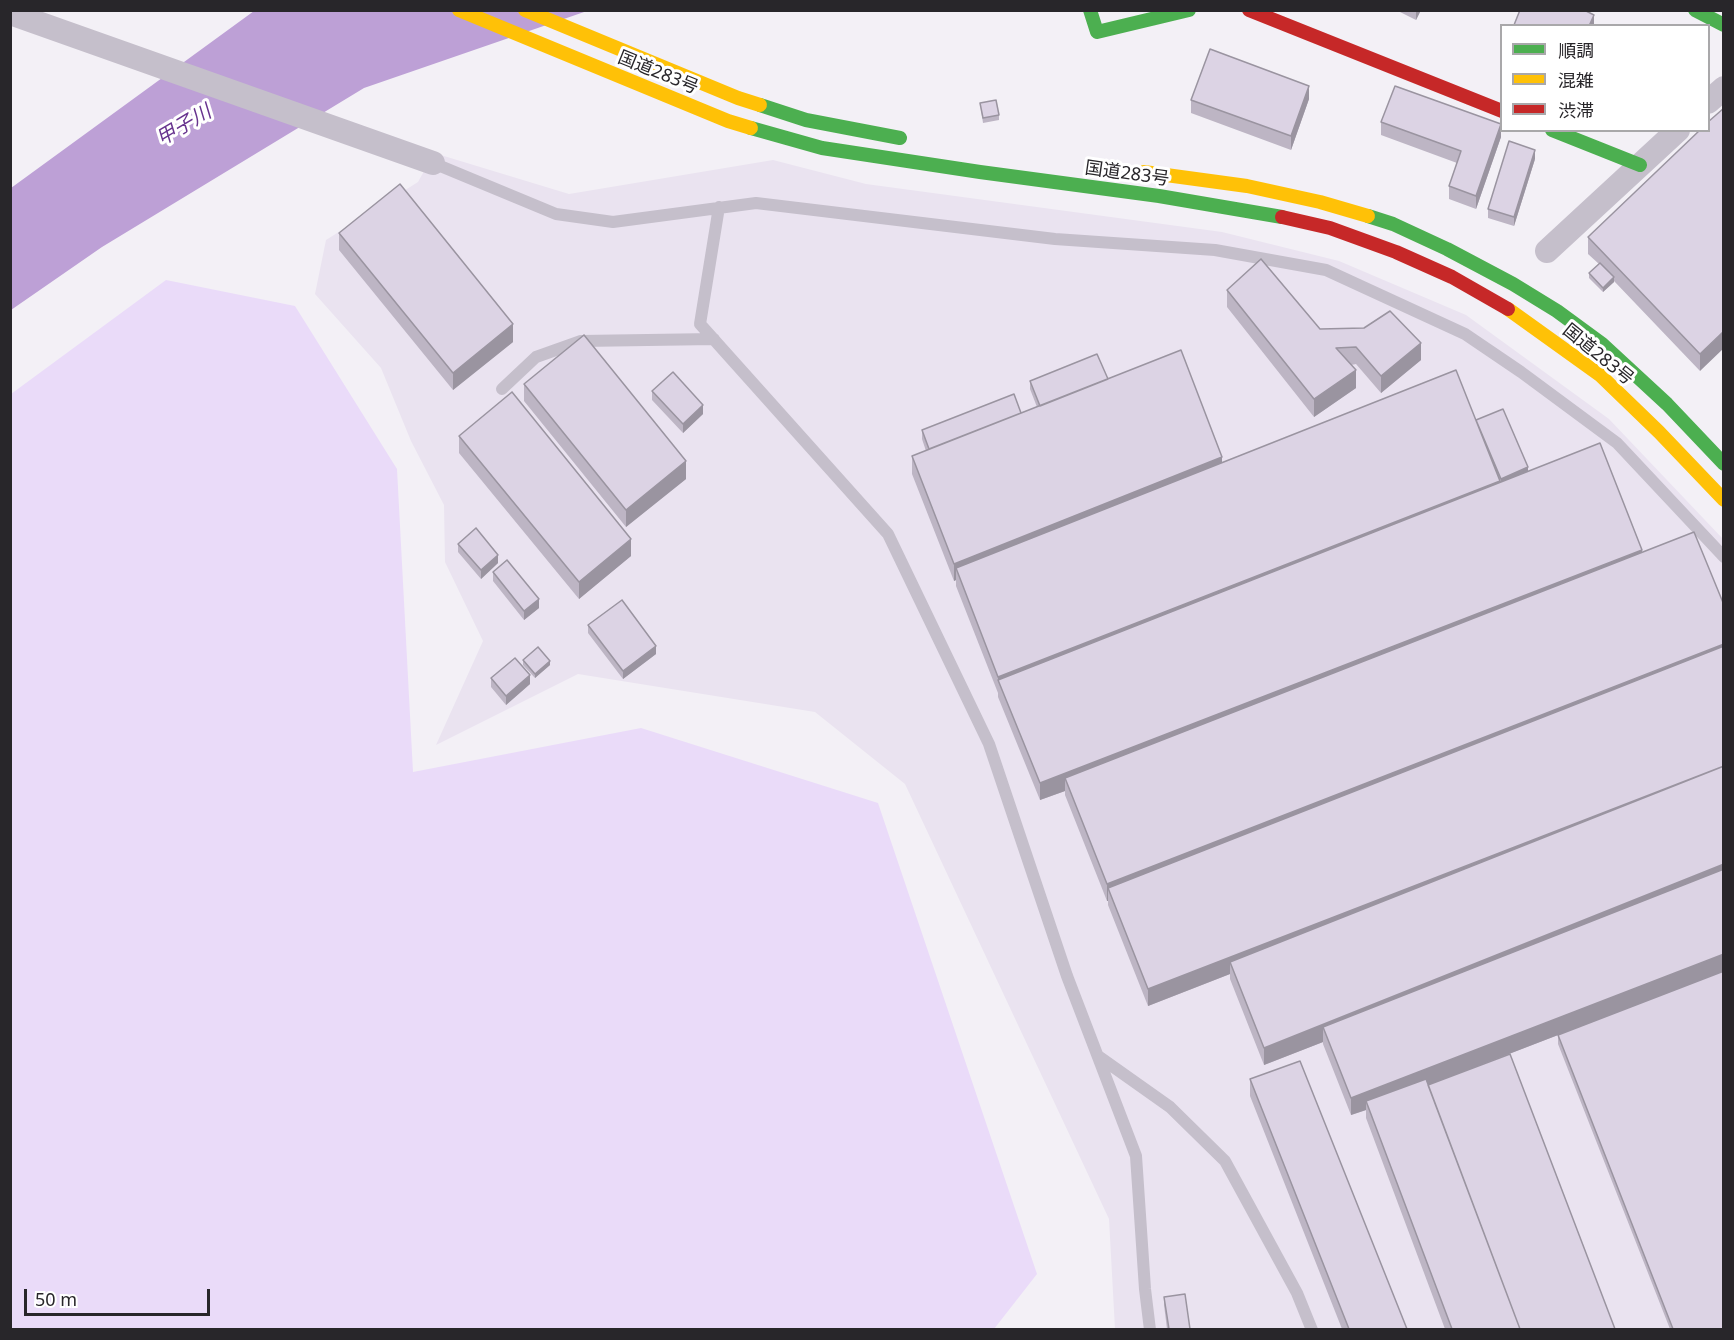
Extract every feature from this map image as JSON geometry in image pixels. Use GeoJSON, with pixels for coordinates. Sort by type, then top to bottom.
{"type":"FeatureCollection","features":[{"type":"Feature","properties":{"kind":"main road","name":"国道283号"},"geometry":{"type":"LineString","coordinates":[[459,10],[728,121],[822,148],[1263,213],[1329,228],[1396,252],[1452,277],[1508,309],[1591,368],[1659,432],[1724,500]]}},
{"type":"Feature","properties":{"kind":"main road","name":"国道283号"},"geometry":{"type":"LineString","coordinates":[[525,10],[738,98],[806,120],[918,140]]}},
{"type":"Feature","properties":{"kind":"main road"},"geometry":{"type":"LineString","coordinates":[[1090,10],[1097,32],[1189,10]]}},
{"type":"Feature","properties":{"kind":"main road"},"geometry":{"type":"LineString","coordinates":[[1249,10],[1500,110]]}},
{"type":"Feature","properties":{"kind":"main road"},"geometry":{"type":"LineString","coordinates":[[1695,10],[1724,25]]}},
{"type":"Feature","properties":{"kind":"main road"},"geometry":{"type":"LineString","coordinates":[[1557,132],[1640,165]]}},
{"type":"Feature","properties":{"kind":"main road","name":"国道283号"},"geometry":{"type":"LineString","coordinates":[[1130,170],[1247,186],[1320,202],[1393,224],[1447,249],[1557,311],[1602,344],[1666,404],[1724,464]]}},
{"type":"Feature","properties":{"kind":"street"},"geometry":{"type":"LineString","coordinates":[[10,13],[433,163]]}},
{"type":"Feature","properties":{"kind":"street"},"geometry":{"type":"LineString","coordinates":[[1710,100],[1724,88]]}},
{"type":"Feature","properties":{"kind":"street"},"geometry":{"type":"LineString","coordinates":[[1547,251],[1676,132]]}},
{"type":"Feature","properties":{"kind":"lane"},"geometry":{"type":"LineString","coordinates":[[433,163],[556,214],[613,222],[756,203],[1055,239],[1215,250],[1326,270],[1465,334],[1521,372],[1617,443],[1724,557]]}},
{"type":"Feature","properties":{"kind":"lane"},"geometry":{"type":"LineString","coordinates":[[719,207],[700,324],[888,534],[989,744],[1067,976],[1136,1156],[1145,1290],[1150,1329]]}},
{"type":"Feature","properties":{"kind":"lane"},"geometry":{"type":"LineString","coordinates":[[502,389],[536,357],[581,341],[714,339]]}},
{"type":"Feature","properties":{"kind":"lane"},"geometry":{"type":"LineString","coordinates":[[1098,1056],[1170,1107],[1225,1161],[1297,1293],[1312,1329]]}},
{"type":"Feature","properties":{"kind":"shaded area"},"geometry":{"type":"Polygon","coordinates":[[[434,153],[569,194],[773,160],[866,184],[1222,232],[1339,261],[1466,315],[1609,419],[1723,539],[1723,1329],[1115,1329],[1109,1219],[905,784],[815,712],[578,674],[436,745],[483,641],[445,562],[444,505],[411,441],[381,368],[315,294],[326,240],[418,182],[434,153]]]}},
{"type":"Feature","properties":{"kind":"shaded area"},"geometry":{"type":"Polygon","coordinates":[[[166,280],[295,306],[397,469],[413,772],[641,728],[878,803],[1037,1274],[994,1329],[11,1329],[11,394],[166,280]]]}},
{"type":"Feature","properties":{"kind":"water","name":"甲子川"},"geometry":{"type":"Polygon","coordinates":[[[254,11],[587,11],[364,88],[102,247],[11,310],[11,188],[254,11]]]}},
{"type":"Feature","properties":{"kind":"building"},"geometry":{"type":"Polygon","coordinates":[[[1520,10],[1584,10],[1594,15],[1590,24],[1514,24],[1520,10]]]}},
{"type":"Feature","properties":{"kind":"building"},"geometry":{"type":"Polygon","coordinates":[[[1210,49],[1309,86],[1291,136],[1191,100],[1210,49]]]}},
{"type":"Feature","properties":{"kind":"building"},"geometry":{"type":"Polygon","coordinates":[[[1395,86],[1500,124],[1476,196],[1449,186],[1461,151],[1381,122],[1395,86]]]}},
{"type":"Feature","properties":{"kind":"building"},"geometry":{"type":"Polygon","coordinates":[[[996,100],[999,115],[983,118],[980,103],[996,100]]]}},
{"type":"Feature","properties":{"kind":"building"},"geometry":{"type":"Polygon","coordinates":[[[1724,108],[1724,331],[1700,354],[1588,237],[1698,132],[1710,132],[1710,120],[1724,108]]]}},
{"type":"Feature","properties":{"kind":"building"},"geometry":{"type":"Polygon","coordinates":[[[1509,141],[1535,150],[1514,217],[1488,209],[1509,141]]]}},
{"type":"Feature","properties":{"kind":"building"},"geometry":{"type":"Polygon","coordinates":[[[400,184],[513,324],[453,373],[339,233],[400,184]]]}},
{"type":"Feature","properties":{"kind":"building"},"geometry":{"type":"Polygon","coordinates":[[[1261,259],[1320,329],[1364,328],[1390,311],[1421,343],[1381,376],[1356,347],[1336,348],[1356,370],[1314,399],[1227,290],[1261,259]]]}},
{"type":"Feature","properties":{"kind":"building"},"geometry":{"type":"Polygon","coordinates":[[[1600,263],[1614,277],[1603,288],[1589,273],[1600,263]]]}},
{"type":"Feature","properties":{"kind":"building"},"geometry":{"type":"Polygon","coordinates":[[[584,335],[686,461],[626,510],[524,384],[584,335]]]}},
{"type":"Feature","properties":{"kind":"building"},"geometry":{"type":"Polygon","coordinates":[[[1181,350],[1222,457],[954,564],[912,456],[1181,350]]]}},
{"type":"Feature","properties":{"kind":"building"},"geometry":{"type":"Polygon","coordinates":[[[1097,354],[1108,379],[1040,406],[1030,381],[1097,354]]]}},
{"type":"Feature","properties":{"kind":"building"},"geometry":{"type":"Polygon","coordinates":[[[1456,370],[1500,481],[998,677],[956,568],[1456,370]]]}},
{"type":"Feature","properties":{"kind":"building"},"geometry":{"type":"Polygon","coordinates":[[[673,372],[703,405],[683,424],[652,391],[673,372]]]}},
{"type":"Feature","properties":{"kind":"building"},"geometry":{"type":"Polygon","coordinates":[[[512,392],[631,539],[579,582],[459,436],[512,392]]]}},
{"type":"Feature","properties":{"kind":"building"},"geometry":{"type":"Polygon","coordinates":[[[1014,394],[1021,413],[929,449],[922,430],[1014,394]]]}},
{"type":"Feature","properties":{"kind":"building"},"geometry":{"type":"Polygon","coordinates":[[[1503,409],[1528,467],[1501,479],[1476,420],[1503,409]]]}},
{"type":"Feature","properties":{"kind":"building"},"geometry":{"type":"Polygon","coordinates":[[[1600,443],[1642,550],[1040,783],[998,680],[1600,443]]]}},
{"type":"Feature","properties":{"kind":"building"},"geometry":{"type":"Polygon","coordinates":[[[476,528],[498,555],[481,570],[458,544],[476,528]]]}},
{"type":"Feature","properties":{"kind":"building"},"geometry":{"type":"Polygon","coordinates":[[[1694,532],[1724,605],[1724,644],[1107,884],[1065,778],[1694,532]]]}},
{"type":"Feature","properties":{"kind":"building"},"geometry":{"type":"Polygon","coordinates":[[[507,560],[539,599],[524,611],[493,572],[507,560]]]}},
{"type":"Feature","properties":{"kind":"building"},"geometry":{"type":"Polygon","coordinates":[[[622,600],[656,646],[623,671],[588,625],[622,600]]]}},
{"type":"Feature","properties":{"kind":"building"},"geometry":{"type":"Polygon","coordinates":[[[1724,646],[1724,766],[1148,989],[1108,888],[1724,646]]]}},
{"type":"Feature","properties":{"kind":"building"},"geometry":{"type":"Polygon","coordinates":[[[538,647],[550,661],[535,674],[523,660],[538,647]]]}},
{"type":"Feature","properties":{"kind":"building"},"geometry":{"type":"Polygon","coordinates":[[[515,658],[530,675],[506,696],[491,678],[515,658]]]}},
{"type":"Feature","properties":{"kind":"building"},"geometry":{"type":"Polygon","coordinates":[[[1724,766],[1724,864],[1264,1048],[1230,962],[1724,766]]]}},
{"type":"Feature","properties":{"kind":"building"},"geometry":{"type":"Polygon","coordinates":[[[1724,869],[1724,954],[1351,1098],[1323,1027],[1724,869]]]}},
{"type":"Feature","properties":{"kind":"building"},"geometry":{"type":"Polygon","coordinates":[[[1724,971],[1724,1329],[1673,1329],[1558,1035],[1724,971]]]}},
{"type":"Feature","properties":{"kind":"building"},"geometry":{"type":"Polygon","coordinates":[[[1510,1054],[1615,1329],[1520,1329],[1428,1085],[1510,1054]]]}},
{"type":"Feature","properties":{"kind":"building"},"geometry":{"type":"Polygon","coordinates":[[[1300,1061],[1407,1329],[1349,1329],[1250,1079],[1300,1061]]]}},
{"type":"Feature","properties":{"kind":"building"},"geometry":{"type":"Polygon","coordinates":[[[1426,1079],[1520,1329],[1452,1329],[1366,1101],[1426,1079]]]}},
{"type":"Feature","properties":{"kind":"building"},"geometry":{"type":"Polygon","coordinates":[[[1185,1294],[1190,1329],[1169,1329],[1164,1297],[1185,1294]]]}},
{"type":"Feature","properties":{"kind":"traffic: fast"},"geometry":{"type":"LineString","coordinates":[[1090,10],[1097,32],[1189,10]]}},
{"type":"Feature","properties":{"kind":"traffic: fast"},"geometry":{"type":"LineString","coordinates":[[1695,10],[1724,25]]}},
{"type":"Feature","properties":{"kind":"traffic: fast"},"geometry":{"type":"LineString","coordinates":[[760,105],[806,120],[900,138]]}},
{"type":"Feature","properties":{"kind":"traffic: fast"},"geometry":{"type":"LineString","coordinates":[[751,128],[822,148],[1159,196],[1282,217]]}},
{"type":"Feature","properties":{"kind":"traffic: fast"},"geometry":{"type":"LineString","coordinates":[[1557,132],[1640,165]]}},
{"type":"Feature","properties":{"kind":"traffic: fast"},"geometry":{"type":"LineString","coordinates":[[1368,216],[1393,224],[1447,249],[1513,284],[1557,311],[1602,344],[1667,404],[1724,464]]}},
{"type":"Feature","properties":{"kind":"traffic: slow"},"geometry":{"type":"LineString","coordinates":[[459,10],[728,121],[751,128]]}},
{"type":"Feature","properties":{"kind":"traffic: slow"},"geometry":{"type":"LineString","coordinates":[[525,10],[760,105]]}},
{"type":"Feature","properties":{"kind":"traffic: slow"},"geometry":{"type":"LineString","coordinates":[[1144,172],[1247,186],[1320,202],[1368,216]]}},
{"type":"Feature","properties":{"kind":"traffic: slow"},"geometry":{"type":"LineString","coordinates":[[1508,309],[1600,375],[1724,500]]}},
{"type":"Feature","properties":{"kind":"traffic: jam"},"geometry":{"type":"LineString","coordinates":[[1249,10],[1500,110]]}},
{"type":"Feature","properties":{"kind":"traffic: jam"},"geometry":{"type":"LineString","coordinates":[[1282,217],[1330,228],[1396,252],[1452,277],[1508,309]]}}]}
